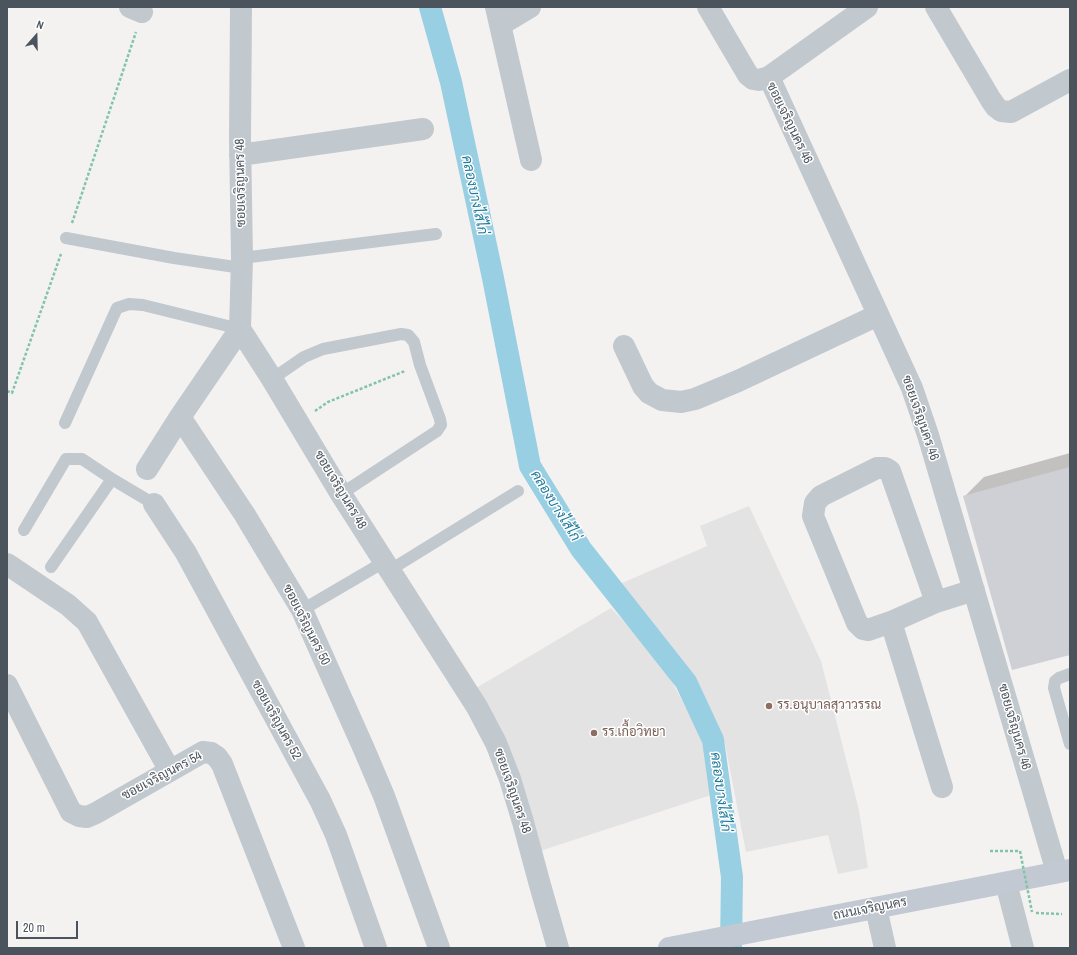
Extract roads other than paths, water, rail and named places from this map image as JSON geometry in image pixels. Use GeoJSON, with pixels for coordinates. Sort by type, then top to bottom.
{"type":"FeatureCollection","features":[{"type":"Feature","properties":{"kind":"main road","name":"ถนนเจริญนคร"},"geometry":{"type":"LineString","coordinates":[[669,948],[1063,871]]}},
{"type":"Feature","properties":{"kind":"street","name":"ซอยเจริญนคร 48"},"geometry":{"type":"LineString","coordinates":[[241,7],[240,155],[242,263],[240,329],[299,423],[341,494],[477,707],[496,744],[510,779],[524,822],[558,948]]}},
{"type":"Feature","properties":{"kind":"street"},"geometry":{"type":"LineString","coordinates":[[530,7],[498,16],[531,160]]}},
{"type":"Feature","properties":{"kind":"street","name":"ซอยเจริญนคร 46"},"geometry":{"type":"LineString","coordinates":[[708,7],[748,75],[753,79],[759,80],[769,77],[912,388],[928,435],[974,590],[1063,871]]}},
{"type":"Feature","properties":{"kind":"street"},"geometry":{"type":"LineString","coordinates":[[769,77],[867,7]]}},
{"type":"Feature","properties":{"kind":"street"},"geometry":{"type":"LineString","coordinates":[[936,7],[991,100],[1001,111],[1011,112],[1070,80]]}},
{"type":"Feature","properties":{"kind":"street"},"geometry":{"type":"LineString","coordinates":[[240,155],[424,129]]}},
{"type":"Feature","properties":{"kind":"street"},"geometry":{"type":"LineString","coordinates":[[624,346],[643,386],[649,393],[662,400],[681,402],[738,381],[878,315]]}},
{"type":"Feature","properties":{"kind":"street"},"geometry":{"type":"LineString","coordinates":[[147,468],[240,329]]}},
{"type":"Feature","properties":{"kind":"street","name":"ซอยเจริญนคร 50"},"geometry":{"type":"LineString","coordinates":[[180,417],[245,515],[302,610],[384,796],[439,948]]}},
{"type":"Feature","properties":{"kind":"street"},"geometry":{"type":"LineString","coordinates":[[936,602],[890,471],[885,468],[877,468],[821,496],[813,509],[813,516],[857,623],[863,629],[868,630],[891,622],[936,602],[974,590]]}},
{"type":"Feature","properties":{"kind":"street","name":"ซอยเจริญนคร 52"},"geometry":{"type":"LineString","coordinates":[[154,504],[186,553],[320,800],[336,835],[376,948]]}},
{"type":"Feature","properties":{"kind":"street"},"geometry":{"type":"LineString","coordinates":[[7,564],[68,605],[87,622],[170,770]]}},
{"type":"Feature","properties":{"kind":"street"},"geometry":{"type":"LineString","coordinates":[[891,622],[942,787]]}},
{"type":"Feature","properties":{"kind":"street","name":"ซอยเจริญนคร 54"},"geometry":{"type":"LineString","coordinates":[[7,685],[72,812],[79,816],[87,817],[96,813],[203,752],[211,753],[217,757],[222,764],[294,948]]}},
{"type":"Feature","properties":{"kind":"street"},"geometry":{"type":"LineString","coordinates":[[1006,883],[1023,948]]}},
{"type":"Feature","properties":{"kind":"street"},"geometry":{"type":"LineString","coordinates":[[876,908],[885,948]]}},
{"type":"Feature","properties":{"kind":"lane"},"geometry":{"type":"LineString","coordinates":[[66,238],[174,258],[242,263],[436,234]]}},
{"type":"Feature","properties":{"kind":"lane"},"geometry":{"type":"LineString","coordinates":[[65,423],[117,308],[129,304],[143,305],[240,329]]}},
{"type":"Feature","properties":{"kind":"lane"},"geometry":{"type":"LineString","coordinates":[[272,379],[304,357],[323,349],[401,334],[408,335],[414,342],[420,365],[441,425],[437,431],[341,494]]}},
{"type":"Feature","properties":{"kind":"lane"},"geometry":{"type":"LineString","coordinates":[[24,530],[66,459],[82,459],[154,504]]}},
{"type":"Feature","properties":{"kind":"lane"},"geometry":{"type":"LineString","coordinates":[[51,567],[112,479]]}},
{"type":"Feature","properties":{"kind":"lane"},"geometry":{"type":"LineString","coordinates":[[302,610],[387,566],[518,491]]}},
{"type":"Feature","properties":{"kind":"lane"},"geometry":{"type":"LineString","coordinates":[[1070,674],[1055,681],[1054,688],[1070,744]]}},
{"type":"Feature","properties":{"kind":"waterway","name":"คลองบางไส้ไก่"},"geometry":{"type":"LineString","coordinates":[[430,7],[451,82],[493,278],[530,466],[581,549],[686,682],[713,740],[732,877],[731,948]]}},
{"type":"Feature","properties":{"kind":"place","name":"รร.อนุบาลสุวาวรรณ"},"geometry":{"type":"Point","coordinates":[769,706]}},
{"type":"Feature","properties":{"kind":"place","name":"รร.เกื้อวิทยา"},"geometry":{"type":"Point","coordinates":[594,733]}}]}
